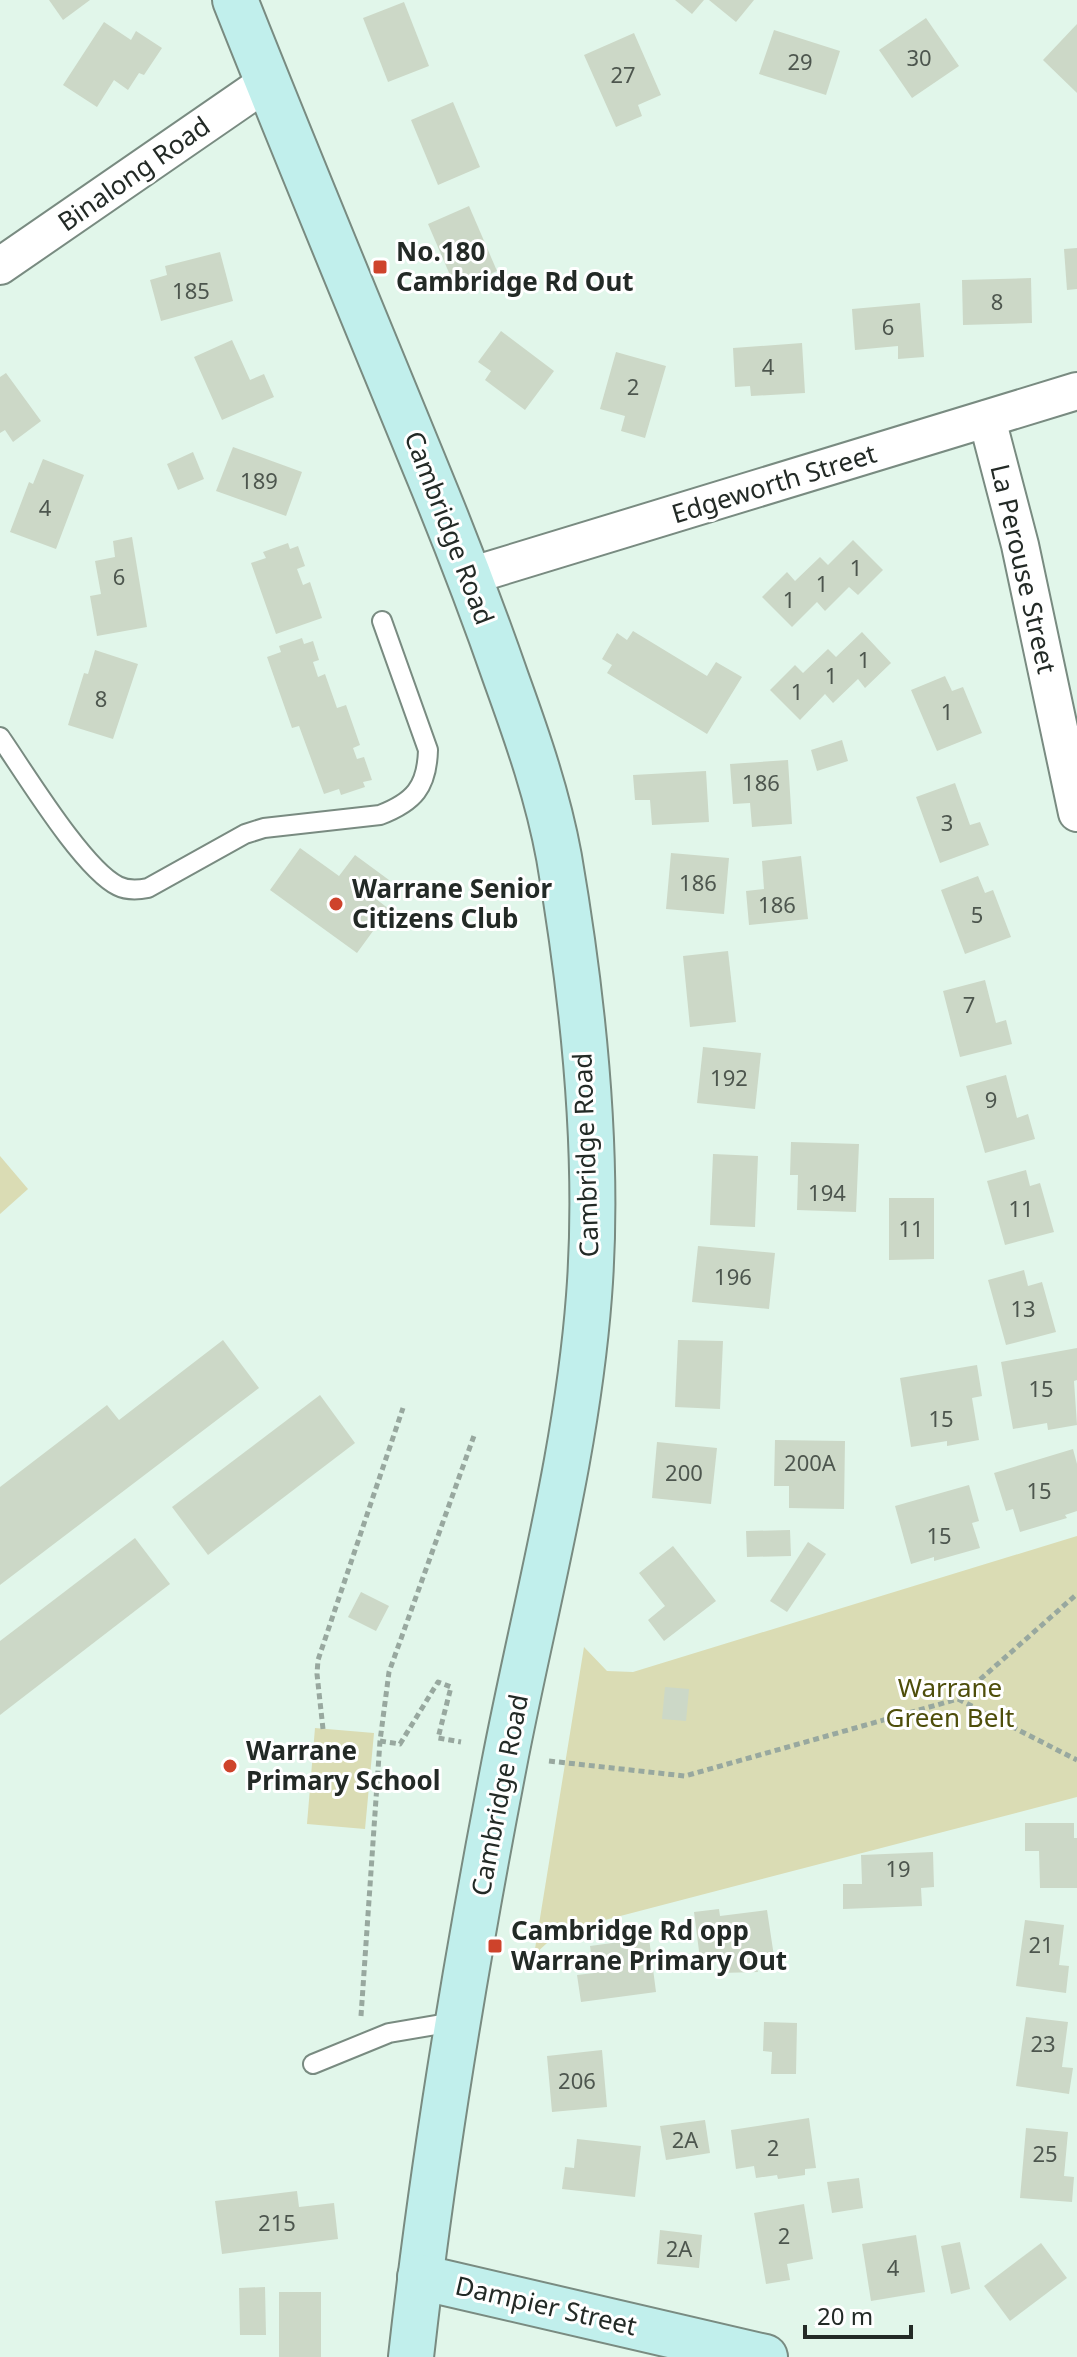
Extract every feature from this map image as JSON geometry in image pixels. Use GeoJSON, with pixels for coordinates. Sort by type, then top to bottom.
{"type":"FeatureCollection","features":[{"type":"Feature","properties":{"kind":"main road","name":"Cambridge Road"},"geometry":{"type":"LineString","coordinates":[[235,0],[470,576],[526,735],[558,854],[588,1096],[591,1201],[589,1295],[574,1418],[536,1623],[505,1761],[459,2021],[420,2277],[411,2357]]}},
{"type":"Feature","properties":{"kind":"main road","name":"Dampier Street"},"geometry":{"type":"LineString","coordinates":[[420,2277],[765,2357]]}},
{"type":"Feature","properties":{"kind":"street","name":"Binalong Road"},"geometry":{"type":"LineString","coordinates":[[0,266],[267,82]]}},
{"type":"Feature","properties":{"kind":"street","name":"Edgeworth Street"},"geometry":{"type":"LineString","coordinates":[[470,576],[1077,391]]}},
{"type":"Feature","properties":{"kind":"street","name":"La Perouse Street"},"geometry":{"type":"LineString","coordinates":[[987,419],[1020,545],[1077,813]]}},
{"type":"Feature","properties":{"kind":"lane"},"geometry":{"type":"LineString","coordinates":[[0,737],[89,862],[120,888],[148,888],[245,834],[264,828],[380,815],[410,799],[421,786],[427,771],[428,750],[382,621]]}},
{"type":"Feature","properties":{"kind":"lane"},"geometry":{"type":"LineString","coordinates":[[313,2064],[389,2033],[459,2021]]}},
{"type":"Feature","properties":{"kind":"path"},"geometry":{"type":"LineString","coordinates":[[323,1729],[318,1660],[403,1408]]}},
{"type":"Feature","properties":{"kind":"path"},"geometry":{"type":"LineString","coordinates":[[359,2045],[380,1741],[389,1672],[475,1433]]}},
{"type":"Feature","properties":{"kind":"path"},"geometry":{"type":"LineString","coordinates":[[549,1761],[685,1776],[958,1699],[1077,1594]]}},
{"type":"Feature","properties":{"kind":"path"},"geometry":{"type":"LineString","coordinates":[[380,1741],[400,1744],[438,1682],[451,1687],[438,1738],[461,1742]]}},
{"type":"Feature","properties":{"kind":"path"},"geometry":{"type":"LineString","coordinates":[[958,1699],[1077,1760]]}},
{"type":"Feature","properties":{"kind":"green space"},"geometry":{"type":"Polygon","coordinates":[[[0,1156],[28,1189],[0,1214],[0,1156]]]}},
{"type":"Feature","properties":{"kind":"green space","name":"Warrane Green Belt"},"geometry":{"type":"Polygon","coordinates":[[[1077,1536],[1077,1797],[559,1932],[534,1955],[584,1647],[607,1671],[633,1672],[1077,1536]]]}},
{"type":"Feature","properties":{"kind":"green space"},"geometry":{"type":"Polygon","coordinates":[[[315,1728],[374,1733],[365,1829],[307,1824],[315,1728]]]}},
{"type":"Feature","properties":{"kind":"building"},"geometry":{"type":"Polygon","coordinates":[[[49,0],[90,0],[63,20],[49,0]]]}},
{"type":"Feature","properties":{"kind":"building"},"geometry":{"type":"Polygon","coordinates":[[[675,0],[704,0],[692,14],[675,0]]]}},
{"type":"Feature","properties":{"kind":"building"},"geometry":{"type":"Polygon","coordinates":[[[709,0],[754,0],[736,22],[709,0]]]}},
{"type":"Feature","properties":{"kind":"building"},"geometry":{"type":"Polygon","coordinates":[[[404,2],[429,66],[388,82],[363,18],[404,2]]]}},
{"type":"Feature","properties":{"kind":"building"},"geometry":{"type":"Polygon","coordinates":[[[926,18],[959,66],[912,98],[879,50],[926,18]]]}},
{"type":"Feature","properties":{"kind":"building"},"geometry":{"type":"Polygon","coordinates":[[[104,22],[131,40],[136,31],[162,48],[144,75],[139,73],[128,90],[114,80],[97,107],[63,85],[104,22]]]}},
{"type":"Feature","properties":{"kind":"building"},"geometry":{"type":"Polygon","coordinates":[[[1077,24],[1077,93],[1043,60],[1077,24]]]}},
{"type":"Feature","properties":{"kind":"building"},"geometry":{"type":"Polygon","coordinates":[[[774,30],[840,51],[826,95],[759,74],[774,30]]]}},
{"type":"Feature","properties":{"kind":"building"},"geometry":{"type":"Polygon","coordinates":[[[634,33],[661,95],[638,105],[642,116],[616,127],[584,55],[634,33]]]}},
{"type":"Feature","properties":{"kind":"building"},"geometry":{"type":"Polygon","coordinates":[[[453,102],[480,167],[438,185],[411,120],[453,102]]]}},
{"type":"Feature","properties":{"kind":"building"},"geometry":{"type":"Polygon","coordinates":[[[469,206],[497,271],[456,289],[428,224],[469,206]]]}},
{"type":"Feature","properties":{"kind":"building"},"geometry":{"type":"Polygon","coordinates":[[[1077,248],[1077,289],[1067,290],[1064,249],[1077,248]]]}},
{"type":"Feature","properties":{"kind":"building"},"geometry":{"type":"Polygon","coordinates":[[[220,252],[233,301],[161,321],[150,280],[167,275],[165,266],[220,252]]]}},
{"type":"Feature","properties":{"kind":"building"},"geometry":{"type":"Polygon","coordinates":[[[1031,278],[1032,323],[963,325],[962,280],[1031,278]]]}},
{"type":"Feature","properties":{"kind":"building"},"geometry":{"type":"Polygon","coordinates":[[[920,303],[924,357],[898,359],[898,346],[855,350],[852,309],[920,303]]]}},
{"type":"Feature","properties":{"kind":"building"},"geometry":{"type":"Polygon","coordinates":[[[501,331],[554,371],[525,410],[485,380],[491,371],[478,362],[501,331]]]}},
{"type":"Feature","properties":{"kind":"building"},"geometry":{"type":"Polygon","coordinates":[[[232,340],[250,380],[264,374],[274,397],[222,420],[194,357],[232,340]]]}},
{"type":"Feature","properties":{"kind":"building"},"geometry":{"type":"Polygon","coordinates":[[[802,343],[805,393],[751,396],[750,386],[735,387],[733,348],[802,343]]]}},
{"type":"Feature","properties":{"kind":"building"},"geometry":{"type":"Polygon","coordinates":[[[616,352],[666,366],[645,438],[621,431],[625,416],[600,409],[616,352]]]}},
{"type":"Feature","properties":{"kind":"building"},"geometry":{"type":"Polygon","coordinates":[[[6,373],[41,421],[13,442],[5,430],[0,433],[0,377],[6,373]]]}},
{"type":"Feature","properties":{"kind":"building"},"geometry":{"type":"Polygon","coordinates":[[[233,447],[302,472],[286,516],[216,491],[233,447]]]}},
{"type":"Feature","properties":{"kind":"building"},"geometry":{"type":"Polygon","coordinates":[[[193,452],[204,479],[178,490],[167,464],[193,452]]]}},
{"type":"Feature","properties":{"kind":"building"},"geometry":{"type":"Polygon","coordinates":[[[43,459],[84,475],[56,549],[10,532],[29,482],[33,484],[43,459]]]}},
{"type":"Feature","properties":{"kind":"building"},"geometry":{"type":"Polygon","coordinates":[[[132,537],[147,627],[97,636],[90,596],[101,594],[95,561],[115,557],[113,541],[132,537]]]}},
{"type":"Feature","properties":{"kind":"building"},"geometry":{"type":"Polygon","coordinates":[[[853,540],[883,570],[858,595],[849,587],[825,611],[817,602],[792,627],[762,597],[787,572],[795,581],[820,557],[828,565],[853,540]]]}},
{"type":"Feature","properties":{"kind":"building"},"geometry":{"type":"Polygon","coordinates":[[[288,543],[290,549],[298,546],[305,566],[297,569],[303,585],[310,582],[322,618],[276,634],[251,563],[266,558],[263,552],[288,543]]]}},
{"type":"Feature","properties":{"kind":"building"},"geometry":{"type":"Polygon","coordinates":[[[633,631],[707,676],[716,662],[742,677],[707,734],[607,673],[612,665],[602,659],[617,633],[627,640],[633,631]]]}},
{"type":"Feature","properties":{"kind":"building"},"geometry":{"type":"Polygon","coordinates":[[[862,632],[891,663],[865,688],[858,679],[833,703],[825,694],[800,720],[770,690],[795,665],[803,673],[828,649],[836,657],[862,632]]]}},
{"type":"Feature","properties":{"kind":"building"},"geometry":{"type":"Polygon","coordinates":[[[302,638],[304,644],[313,641],[319,660],[313,662],[318,677],[325,674],[337,708],[346,705],[360,745],[353,748],[357,759],[364,757],[372,780],[363,782],[365,787],[341,795],[339,789],[324,794],[299,726],[292,728],[267,657],[281,652],[279,646],[302,638]]]}},
{"type":"Feature","properties":{"kind":"building"},"geometry":{"type":"Polygon","coordinates":[[[95,650],[138,664],[113,739],[68,725],[84,673],[88,674],[95,650]]]}},
{"type":"Feature","properties":{"kind":"building"},"geometry":{"type":"Polygon","coordinates":[[[945,676],[952,691],[963,687],[982,733],[937,751],[911,690],[945,676]]]}},
{"type":"Feature","properties":{"kind":"building"},"geometry":{"type":"Polygon","coordinates":[[[842,740],[848,761],[817,771],[811,750],[842,740]]]}},
{"type":"Feature","properties":{"kind":"building"},"geometry":{"type":"Polygon","coordinates":[[[788,760],[792,824],[752,827],[750,803],[733,804],[730,764],[788,760]]]}},
{"type":"Feature","properties":{"kind":"building"},"geometry":{"type":"Polygon","coordinates":[[[706,771],[709,822],[652,825],[650,800],[635,800],[633,775],[706,771]]]}},
{"type":"Feature","properties":{"kind":"building"},"geometry":{"type":"Polygon","coordinates":[[[955,783],[970,825],[980,822],[989,845],[940,863],[916,797],[955,783]]]}},
{"type":"Feature","properties":{"kind":"building","name":"Warrane Senior Citizens Club"},"geometry":{"type":"Polygon","coordinates":[[[300,848],[339,876],[355,855],[389,880],[376,899],[389,909],[357,953],[270,890],[300,848]]]}},
{"type":"Feature","properties":{"kind":"building"},"geometry":{"type":"Polygon","coordinates":[[[671,853],[729,858],[724,914],[666,909],[671,853]]]}},
{"type":"Feature","properties":{"kind":"building"},"geometry":{"type":"Polygon","coordinates":[[[801,856],[808,919],[749,925],[746,891],[764,889],[762,861],[801,856]]]}},
{"type":"Feature","properties":{"kind":"building"},"geometry":{"type":"Polygon","coordinates":[[[978,876],[985,893],[993,890],[1011,937],[965,954],[941,890],[978,876]]]}},
{"type":"Feature","properties":{"kind":"building"},"geometry":{"type":"Polygon","coordinates":[[[728,951],[736,1022],[690,1027],[683,956],[728,951]]]}},
{"type":"Feature","properties":{"kind":"building"},"geometry":{"type":"Polygon","coordinates":[[[985,980],[996,1023],[1006,1020],[1012,1044],[960,1057],[943,991],[985,980]]]}},
{"type":"Feature","properties":{"kind":"building"},"geometry":{"type":"Polygon","coordinates":[[[703,1047],[761,1053],[755,1109],[697,1103],[703,1047]]]}},
{"type":"Feature","properties":{"kind":"building"},"geometry":{"type":"Polygon","coordinates":[[[1006,1075],[1017,1118],[1028,1114],[1035,1139],[985,1153],[966,1086],[1006,1075]]]}},
{"type":"Feature","properties":{"kind":"building"},"geometry":{"type":"Polygon","coordinates":[[[791,1142],[859,1144],[856,1212],[797,1210],[798,1175],[790,1175],[791,1142]]]}},
{"type":"Feature","properties":{"kind":"building"},"geometry":{"type":"Polygon","coordinates":[[[713,1154],[758,1156],[755,1227],[710,1225],[713,1154]]]}},
{"type":"Feature","properties":{"kind":"building"},"geometry":{"type":"Polygon","coordinates":[[[1026,1170],[1030,1186],[1040,1183],[1054,1232],[1005,1245],[987,1181],[1026,1170]]]}},
{"type":"Feature","properties":{"kind":"building"},"geometry":{"type":"Polygon","coordinates":[[[889,1198],[934,1198],[934,1259],[889,1260],[889,1198]]]}},
{"type":"Feature","properties":{"kind":"building"},"geometry":{"type":"Polygon","coordinates":[[[698,1246],[775,1253],[769,1309],[692,1302],[698,1246]]]}},
{"type":"Feature","properties":{"kind":"building"},"geometry":{"type":"Polygon","coordinates":[[[1024,1270],[1028,1286],[1042,1282],[1056,1332],[1006,1345],[988,1280],[1024,1270]]]}},
{"type":"Feature","properties":{"kind":"building"},"geometry":{"type":"Polygon","coordinates":[[[223,1340],[259,1388],[0,1585],[0,1487],[107,1405],[119,1420],[223,1340]]]}},
{"type":"Feature","properties":{"kind":"building"},"geometry":{"type":"Polygon","coordinates":[[[678,1340],[723,1341],[720,1409],[675,1407],[678,1340]]]}},
{"type":"Feature","properties":{"kind":"building"},"geometry":{"type":"Polygon","coordinates":[[[1077,1348],[1077,1380],[1074,1381],[1077,1425],[1048,1430],[1047,1423],[1013,1429],[1001,1362],[1077,1348]]]}},
{"type":"Feature","properties":{"kind":"building"},"geometry":{"type":"Polygon","coordinates":[[[977,1365],[982,1396],[972,1398],[979,1440],[947,1446],[947,1441],[911,1447],[900,1378],[977,1365]]]}},
{"type":"Feature","properties":{"kind":"building"},"geometry":{"type":"Polygon","coordinates":[[[320,1395],[355,1443],[208,1555],[172,1507],[320,1395]]]}},
{"type":"Feature","properties":{"kind":"building"},"geometry":{"type":"Polygon","coordinates":[[[775,1440],[845,1441],[844,1509],[789,1508],[789,1486],[774,1486],[775,1440]]]}},
{"type":"Feature","properties":{"kind":"building"},"geometry":{"type":"Polygon","coordinates":[[[657,1442],[717,1448],[711,1504],[652,1498],[657,1442]]]}},
{"type":"Feature","properties":{"kind":"building"},"geometry":{"type":"Polygon","coordinates":[[[1073,1449],[1077,1464],[1077,1511],[1065,1515],[1067,1518],[1020,1532],[1013,1509],[1006,1511],[994,1473],[1073,1449]]]}},
{"type":"Feature","properties":{"kind":"building"},"geometry":{"type":"Polygon","coordinates":[[[969,1485],[979,1521],[972,1523],[980,1548],[911,1564],[895,1506],[969,1485]]]}},
{"type":"Feature","properties":{"kind":"building"},"geometry":{"type":"Polygon","coordinates":[[[790,1530],[791,1556],[747,1557],[746,1531],[790,1530]]]}},
{"type":"Feature","properties":{"kind":"building"},"geometry":{"type":"Polygon","coordinates":[[[135,1538],[170,1584],[0,1715],[0,1641],[135,1538]]]}},
{"type":"Feature","properties":{"kind":"building"},"geometry":{"type":"Polygon","coordinates":[[[808,1542],[826,1554],[787,1612],[770,1601],[808,1542]]]}},
{"type":"Feature","properties":{"kind":"building"},"geometry":{"type":"Polygon","coordinates":[[[673,1546],[716,1601],[664,1641],[648,1620],[665,1606],[639,1573],[673,1546]]]}},
{"type":"Feature","properties":{"kind":"building"},"geometry":{"type":"Polygon","coordinates":[[[361,1592],[389,1606],[376,1631],[348,1617],[361,1592]]]}},
{"type":"Feature","properties":{"kind":"building"},"geometry":{"type":"Polygon","coordinates":[[[665,1687],[689,1689],[686,1721],[662,1719],[665,1687]]]}},
{"type":"Feature","properties":{"kind":"building"},"geometry":{"type":"Polygon","coordinates":[[[1025,1823],[1074,1823],[1077,1888],[1040,1888],[1039,1851],[1025,1851],[1025,1823]]]}},
{"type":"Feature","properties":{"kind":"building"},"geometry":{"type":"Polygon","coordinates":[[[933,1852],[934,1887],[921,1888],[922,1906],[843,1909],[843,1884],[862,1884],[861,1855],[933,1852]]]}},
{"type":"Feature","properties":{"kind":"building"},"geometry":{"type":"Polygon","coordinates":[[[719,1909],[720,1916],[767,1910],[775,1963],[756,1965],[758,1972],[720,1973],[717,1956],[700,1959],[694,1912],[719,1909]]]}},
{"type":"Feature","properties":{"kind":"building"},"geometry":{"type":"Polygon","coordinates":[[[1025,1920],[1064,1925],[1059,1965],[1069,1966],[1066,1993],[1016,1986],[1025,1920]]]}},
{"type":"Feature","properties":{"kind":"building"},"geometry":{"type":"Polygon","coordinates":[[[649,1938],[656,1992],[581,2002],[577,1975],[594,1973],[590,1946],[649,1938]]]}},
{"type":"Feature","properties":{"kind":"building"},"geometry":{"type":"Polygon","coordinates":[[[1026,2017],[1068,2022],[1062,2067],[1073,2068],[1069,2094],[1016,2086],[1026,2017]]]}},
{"type":"Feature","properties":{"kind":"building"},"geometry":{"type":"Polygon","coordinates":[[[764,2022],[797,2023],[796,2074],[771,2074],[772,2052],[763,2051],[764,2022]]]}},
{"type":"Feature","properties":{"kind":"building"},"geometry":{"type":"Polygon","coordinates":[[[602,2050],[607,2107],[552,2112],[547,2056],[602,2050]]]}},
{"type":"Feature","properties":{"kind":"building"},"geometry":{"type":"Polygon","coordinates":[[[809,2118],[816,2168],[805,2169],[805,2175],[778,2179],[777,2175],[756,2178],[754,2166],[736,2169],[731,2130],[809,2118]]]}},
{"type":"Feature","properties":{"kind":"building"},"geometry":{"type":"Polygon","coordinates":[[[705,2120],[710,2153],[666,2160],[660,2126],[705,2120]]]}},
{"type":"Feature","properties":{"kind":"building"},"geometry":{"type":"Polygon","coordinates":[[[1026,2128],[1068,2132],[1064,2176],[1074,2177],[1072,2202],[1020,2198],[1026,2128]]]}},
{"type":"Feature","properties":{"kind":"building"},"geometry":{"type":"Polygon","coordinates":[[[577,2139],[641,2146],[635,2197],[562,2189],[565,2167],[574,2168],[577,2139]]]}},
{"type":"Feature","properties":{"kind":"building"},"geometry":{"type":"Polygon","coordinates":[[[859,2178],[863,2208],[832,2213],[827,2182],[859,2178]]]}},
{"type":"Feature","properties":{"kind":"building"},"geometry":{"type":"Polygon","coordinates":[[[297,2191],[299,2207],[334,2203],[338,2239],[222,2254],[215,2201],[297,2191]]]}},
{"type":"Feature","properties":{"kind":"building"},"geometry":{"type":"Polygon","coordinates":[[[804,2204],[813,2259],[787,2264],[790,2280],[766,2284],[754,2213],[804,2204]]]}},
{"type":"Feature","properties":{"kind":"building"},"geometry":{"type":"Polygon","coordinates":[[[660,2230],[702,2235],[699,2268],[657,2264],[660,2230]]]}},
{"type":"Feature","properties":{"kind":"building"},"geometry":{"type":"Polygon","coordinates":[[[916,2235],[925,2292],[871,2301],[862,2244],[916,2235]]]}},
{"type":"Feature","properties":{"kind":"building"},"geometry":{"type":"Polygon","coordinates":[[[960,2242],[970,2289],[951,2294],[941,2246],[960,2242]]]}},
{"type":"Feature","properties":{"kind":"building"},"geometry":{"type":"Polygon","coordinates":[[[1041,2243],[1067,2278],[1010,2321],[984,2286],[1041,2243]]]}},
{"type":"Feature","properties":{"kind":"building"},"geometry":{"type":"Polygon","coordinates":[[[265,2287],[266,2335],[240,2335],[239,2288],[265,2287]]]}},
{"type":"Feature","properties":{"kind":"building"},"geometry":{"type":"Polygon","coordinates":[[[279,2292],[321,2292],[321,2357],[279,2357],[279,2292]]]}},
{"type":"Feature","properties":{"kind":"place","name":"No.180 Cambridge Rd Out"},"geometry":{"type":"Point","coordinates":[380,267]}},
{"type":"Feature","properties":{"kind":"place","name":"Warrane Senior Citizens Club"},"geometry":{"type":"Point","coordinates":[336,904]}},
{"type":"Feature","properties":{"kind":"place","name":"Warrane Primary School"},"geometry":{"type":"Point","coordinates":[230,1766]}},
{"type":"Feature","properties":{"kind":"place","name":"Cambridge Rd opp Warrane Primary Out"},"geometry":{"type":"Point","coordinates":[495,1946]}}]}
